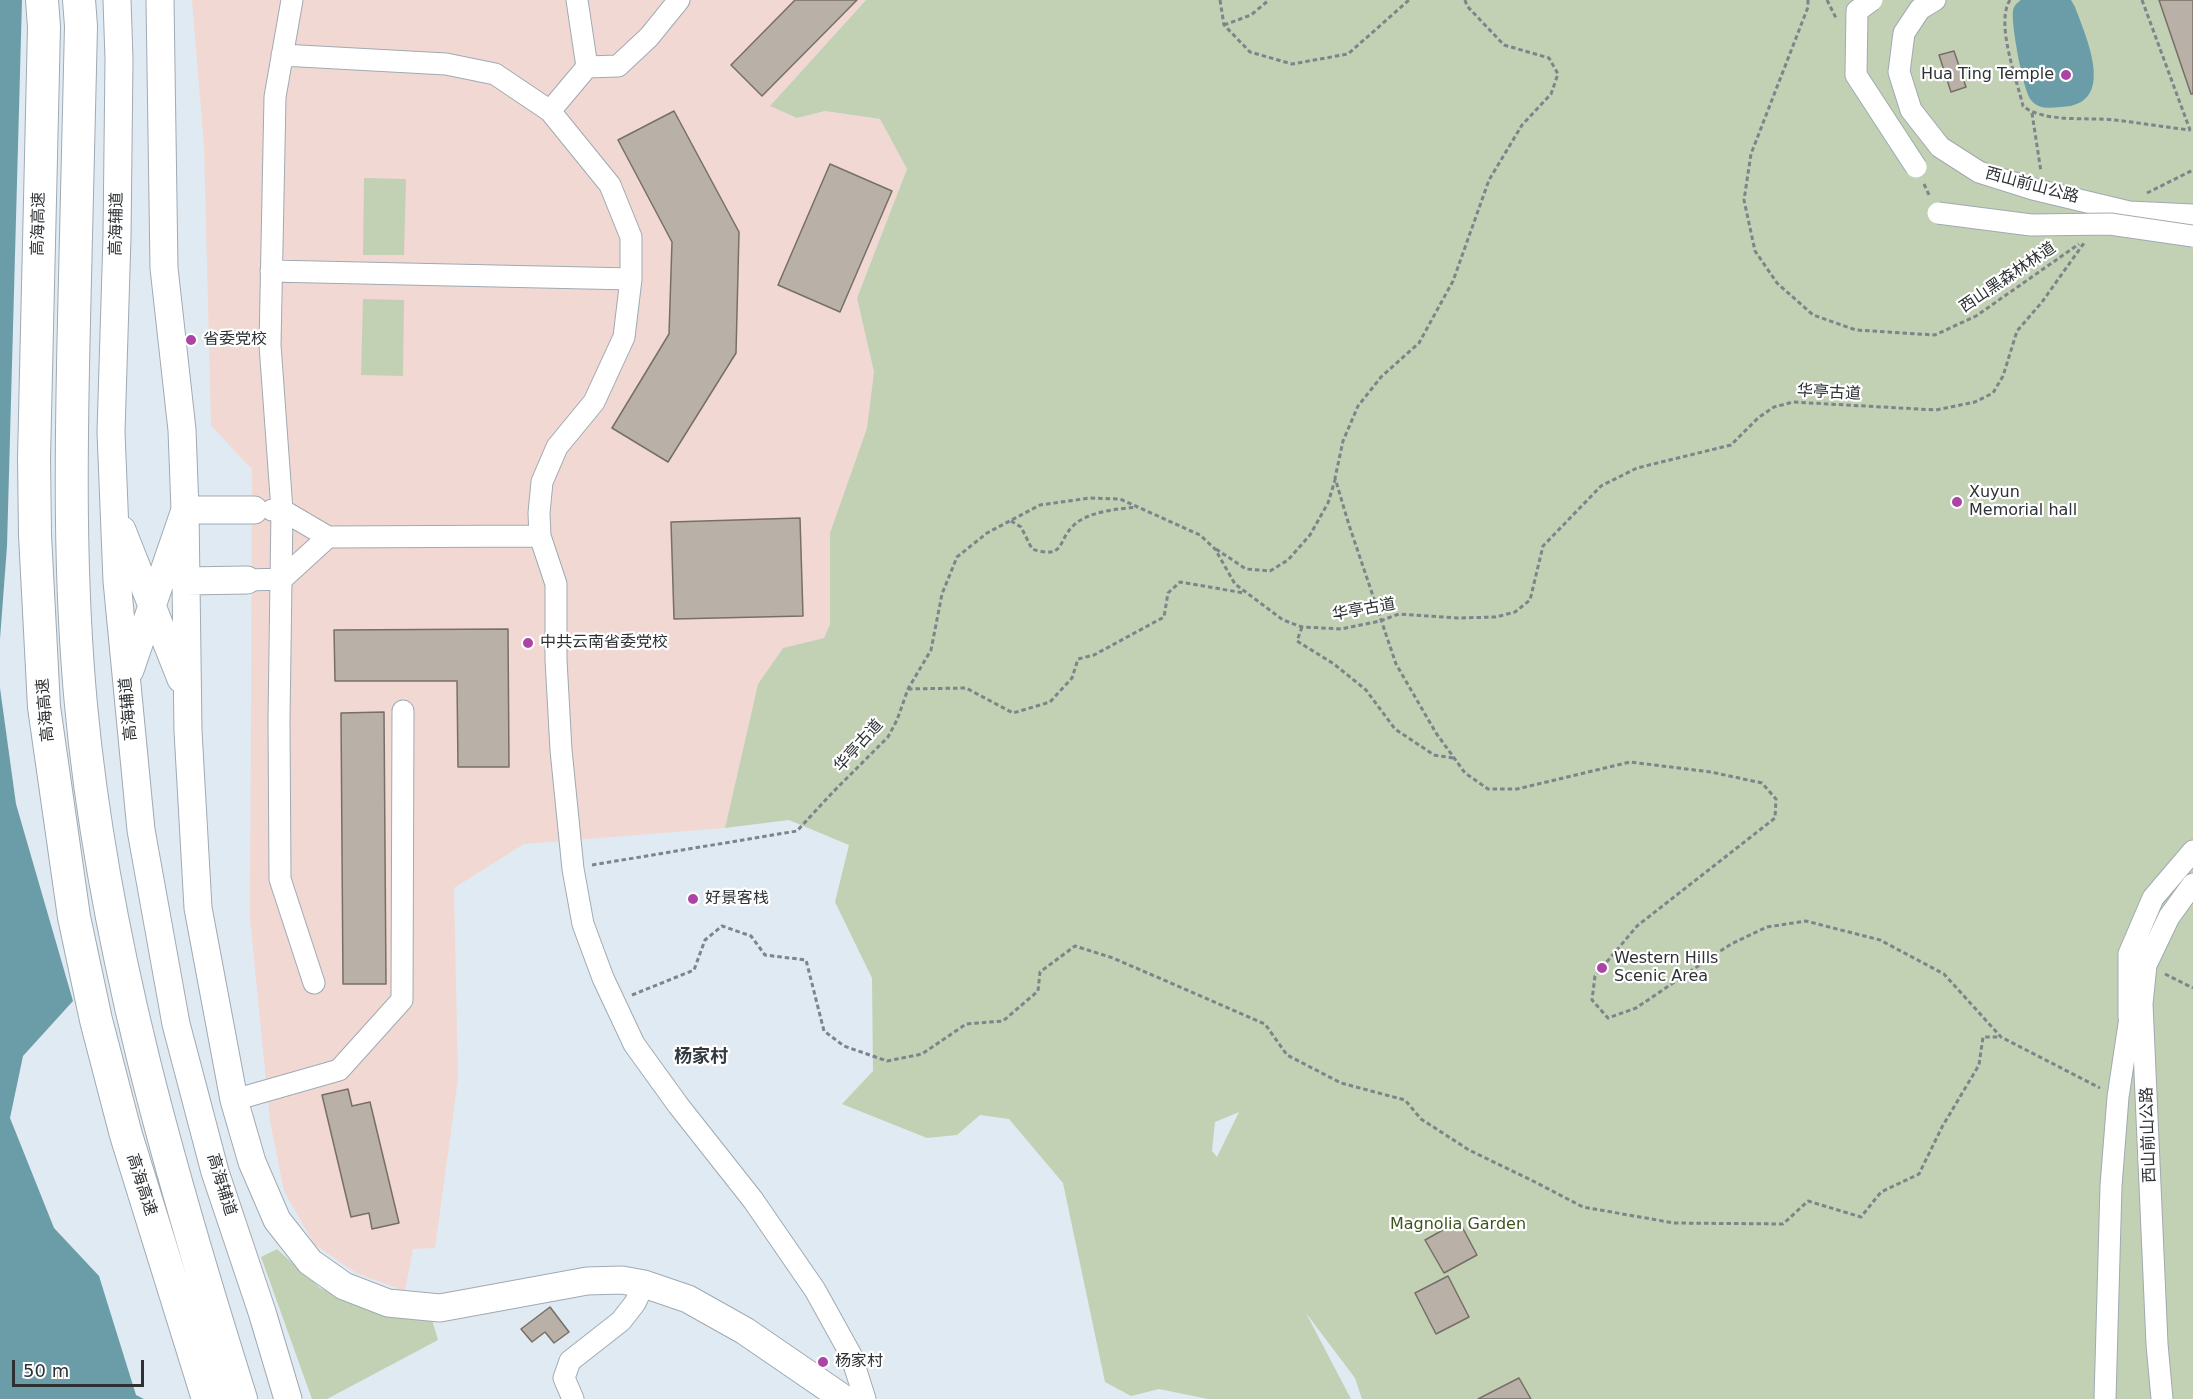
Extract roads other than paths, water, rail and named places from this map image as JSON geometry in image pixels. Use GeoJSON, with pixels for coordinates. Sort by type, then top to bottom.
{"type":"FeatureCollection","features":[{"type":"Feature","properties":{"kind":"highway","name":"高海高速"},"geometry":{"type":"LineString","coordinates":[[42,0],[44,27],[34,458],[35,535],[44,707],[74,916],[96,1020],[126,1135],[208,1399]]}},
{"type":"Feature","properties":{"kind":"highway","name":"高海高速"},"geometry":{"type":"LineString","coordinates":[[79,0],[81,26],[71,459],[72,534],[81,704],[111,910],[132,1012],[203,1278],[241,1399]]}},
{"type":"Feature","properties":{"kind":"main road","name":"高海辅道"},"geometry":{"type":"LineString","coordinates":[[117,0],[119,59],[117,237],[111,432],[117,581],[141,830],[176,1024],[215,1172],[262,1312],[288,1399]]}},
{"type":"Feature","properties":{"kind":"main road"},"geometry":{"type":"LineString","coordinates":[[160,0],[164,268],[182,430],[187,694],[198,908],[234,1100],[252,1162],[277,1220],[310,1262],[344,1286],[388,1303],[440,1308],[587,1281],[622,1280],[644,1284],[688,1299],[746,1331],[844,1399]]}},
{"type":"Feature","properties":{"kind":"main road"},"geometry":{"type":"LineString","coordinates":[[185,510],[254,510]]}},
{"type":"Feature","properties":{"kind":"main road"},"geometry":{"type":"LineString","coordinates":[[126,680],[185,510]]}},
{"type":"Feature","properties":{"kind":"main road"},"geometry":{"type":"LineString","coordinates":[[115,512],[187,694]]}},
{"type":"Feature","properties":{"kind":"main road"},"geometry":{"type":"LineString","coordinates":[[185,581],[247,580]]}},
{"type":"Feature","properties":{"kind":"street"},"geometry":{"type":"LineString","coordinates":[[292,0],[275,97],[271,270],[270,345],[282,510],[279,720],[280,879],[314,983]]}},
{"type":"Feature","properties":{"kind":"street"},"geometry":{"type":"LineString","coordinates":[[577,0],[587,67]]}},
{"type":"Feature","properties":{"kind":"street"},"geometry":{"type":"LineString","coordinates":[[550,111],[587,67],[618,66],[649,37],[680,0]]}},
{"type":"Feature","properties":{"kind":"street"},"geometry":{"type":"LineString","coordinates":[[1872,0],[1857,11],[1856,75],[1916,167]]}},
{"type":"Feature","properties":{"kind":"street","name":"西山前山公路"},"geometry":{"type":"LineString","coordinates":[[1935,0],[1920,9],[1904,33],[1899,72],[1911,110],[1940,147],[1979,172],[2044,192],[2129,212],[2193,215]]}},
{"type":"Feature","properties":{"kind":"street"},"geometry":{"type":"LineString","coordinates":[[282,55],[446,64],[495,74],[550,111],[610,185],[631,237],[631,279],[624,337],[594,402],[557,447],[542,482],[539,513],[540,536],[556,584],[556,660],[560,727],[572,860],[583,924],[603,978],[634,1044],[678,1105],[753,1200],[815,1290],[851,1355],[865,1399]]}},
{"type":"Feature","properties":{"kind":"street"},"geometry":{"type":"LineString","coordinates":[[1938,213],[2031,225],[2110,224],[2193,236]]}},
{"type":"Feature","properties":{"kind":"street"},"geometry":{"type":"LineString","coordinates":[[271,270],[631,279]]}},
{"type":"Feature","properties":{"kind":"street"},"geometry":{"type":"LineString","coordinates":[[254,510],[282,510],[328,537],[540,536]]}},
{"type":"Feature","properties":{"kind":"street"},"geometry":{"type":"LineString","coordinates":[[247,580],[282,579],[328,537]]}},
{"type":"Feature","properties":{"kind":"street"},"geometry":{"type":"LineString","coordinates":[[234,1100],[339,1070],[402,1000],[403,711]]}},
{"type":"Feature","properties":{"kind":"street"},"geometry":{"type":"LineString","coordinates":[[2105,1399],[2110,1186],[2118,1097],[2136,1020],[2129,954],[2153,898],[2193,851]]}},
{"type":"Feature","properties":{"kind":"street","name":"西山前山公路"},"geometry":{"type":"LineString","coordinates":[[2162,1399],[2157,1344],[2147,1077],[2136,1020],[2146,965],[2169,917],[2193,884]]}},
{"type":"Feature","properties":{"kind":"street"},"geometry":{"type":"LineString","coordinates":[[573,1399],[564,1378],[570,1361],[621,1320],[635,1303],[644,1284]]}},
{"type":"Feature","properties":{"kind":"water"},"geometry":{"type":"Polygon","coordinates":[[[0,0],[22,0],[7,546],[0,639],[0,0]]]}},
{"type":"Feature","properties":{"kind":"water"},"geometry":{"type":"Polygon","coordinates":[[[2021,0],[2071,0],[2075,7],[2094,68],[2089,95],[2078,103],[2045,108],[2031,100],[2021,71],[2014,29],[2013,9],[2021,0]]]}},
{"type":"Feature","properties":{"kind":"water"},"geometry":{"type":"Polygon","coordinates":[[[0,688],[16,804],[73,1001],[23,1056],[10,1118],[54,1228],[99,1276],[136,1395],[144,1399],[0,1399],[0,688]]]}},
{"type":"Feature","properties":{"kind":"place","name":"Hua Ting Temple"},"geometry":{"type":"Point","coordinates":[2066,75]}},
{"type":"Feature","properties":{"kind":"place","name":"省委党校"},"geometry":{"type":"Point","coordinates":[191,340]}},
{"type":"Feature","properties":{"kind":"place","name":"Xuyun Memorial hall"},"geometry":{"type":"Point","coordinates":[1957,502]}},
{"type":"Feature","properties":{"kind":"place","name":"中共云南省委党校"},"geometry":{"type":"Point","coordinates":[528,643]}},
{"type":"Feature","properties":{"kind":"place","name":"好景客栈"},"geometry":{"type":"Point","coordinates":[693,899]}},
{"type":"Feature","properties":{"kind":"place","name":"Western Hills Scenic Area"},"geometry":{"type":"Point","coordinates":[1602,968]}},
{"type":"Feature","properties":{"kind":"place","name":"杨家村"},"geometry":{"type":"Point","coordinates":[823,1362]}},
{"type":"Feature","properties":{"kind":"district","name":"杨家村"},"geometry":{"type":"Point","coordinates":[701,1057]}},
{"type":"Feature","properties":{"kind":"park label","name":"Magnolia Garden"},"geometry":{"type":"Point","coordinates":[1458,1225]}}]}
